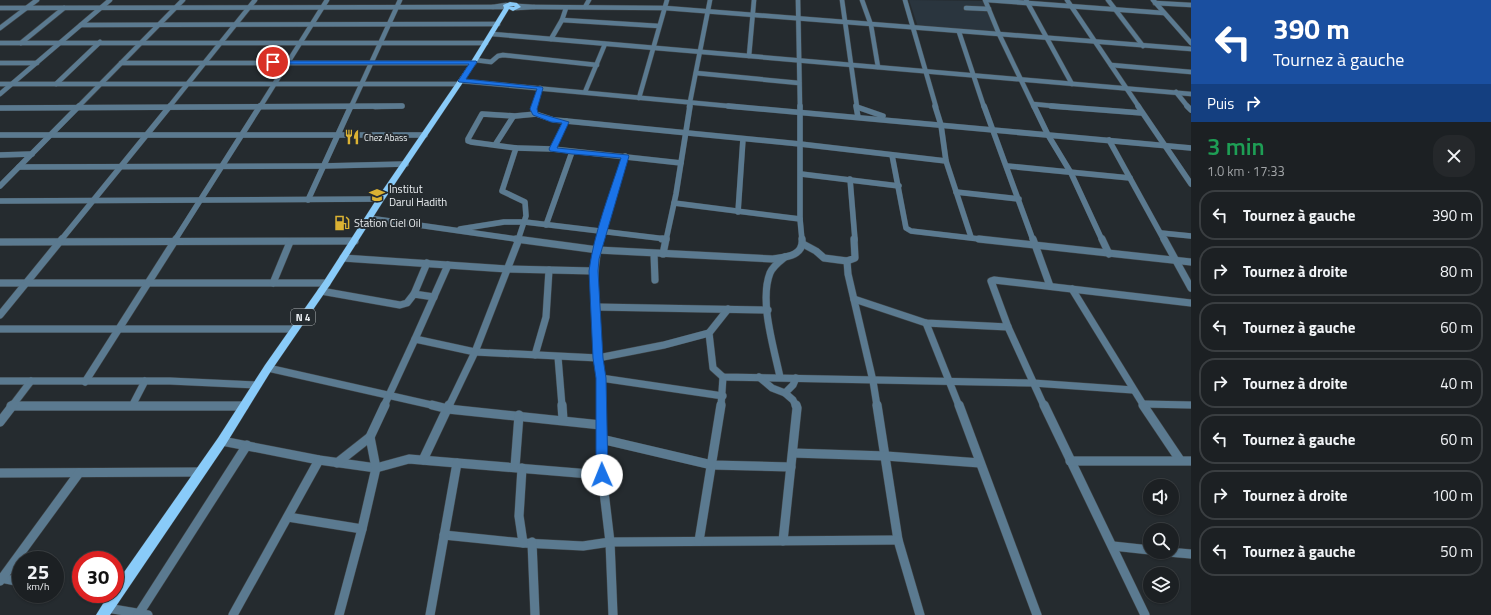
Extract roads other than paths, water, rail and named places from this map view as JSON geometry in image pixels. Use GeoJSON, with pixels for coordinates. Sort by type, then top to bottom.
{"type":"FeatureCollection","features":[{"type":"Feature","properties":{"kind":"main road","name":"N 4"},"geometry":{"type":"LineString","coordinates":[[105,611],[222,441],[268,368],[321,292],[381,199],[512,5]]}},
{"type":"Feature","properties":{"kind":"street"},"geometry":{"type":"LineString","coordinates":[[0,28],[2,24],[37,0]]}},
{"type":"Feature","properties":{"kind":"street"},"geometry":{"type":"LineString","coordinates":[[0,94],[110,0]]}},
{"type":"Feature","properties":{"kind":"street"},"geometry":{"type":"LineString","coordinates":[[0,186],[182,0]]}},
{"type":"Feature","properties":{"kind":"street"},"geometry":{"type":"LineString","coordinates":[[0,316],[255,0]]}},
{"type":"Feature","properties":{"kind":"street"},"geometry":{"type":"LineString","coordinates":[[85,382],[328,0]]}},
{"type":"Feature","properties":{"kind":"street"},"geometry":{"type":"LineString","coordinates":[[308,200],[400,0]]}},
{"type":"Feature","properties":{"kind":"street"},"geometry":{"type":"LineString","coordinates":[[471,7],[473,0]]}},
{"type":"Feature","properties":{"kind":"street"},"geometry":{"type":"LineString","coordinates":[[585,7],[589,0]]}},
{"type":"Feature","properties":{"kind":"street"},"geometry":{"type":"LineString","coordinates":[[639,98],[667,0]]}},
{"type":"Feature","properties":{"kind":"street"},"geometry":{"type":"LineString","coordinates":[[663,254],[674,204],[690,103],[710,0]]}},
{"type":"Feature","properties":{"kind":"street"},"geometry":{"type":"LineString","coordinates":[[749,56],[754,0]]}},
{"type":"Feature","properties":{"kind":"street"},"geometry":{"type":"LineString","coordinates":[[369,218],[598,250],[773,259],[791,256],[799,251],[803,244],[800,219],[801,174],[798,0]]}},
{"type":"Feature","properties":{"kind":"street"},"geometry":{"type":"LineString","coordinates":[[842,0],[858,117]]}},
{"type":"Feature","properties":{"kind":"street"},"geometry":{"type":"LineString","coordinates":[[862,0],[871,25],[878,67]]}},
{"type":"Feature","properties":{"kind":"street"},"geometry":{"type":"LineString","coordinates":[[905,0],[941,125],[946,160],[971,237]]}},
{"type":"Feature","properties":{"kind":"street"},"geometry":{"type":"LineString","coordinates":[[1109,254],[1071,173],[1048,135],[999,34],[986,0],[1026,1],[1164,13]]}},
{"type":"Feature","properties":{"kind":"street"},"geometry":{"type":"LineString","coordinates":[[1067,0],[1191,184]]}},
{"type":"Feature","properties":{"kind":"street"},"geometry":{"type":"LineString","coordinates":[[1108,0],[1143,46]]}},
{"type":"Feature","properties":{"kind":"street"},"geometry":{"type":"LineString","coordinates":[[1026,1],[1072,84]]}},
{"type":"Feature","properties":{"kind":"street"},"geometry":{"type":"LineString","coordinates":[[1154,1],[1191,6]]}},
{"type":"Feature","properties":{"kind":"street"},"geometry":{"type":"LineString","coordinates":[[1154,1],[1191,43]]}},
{"type":"Feature","properties":{"kind":"street"},"geometry":{"type":"LineString","coordinates":[[0,8],[494,7],[512,5],[566,8],[665,8],[1191,49]]}},
{"type":"Feature","properties":{"kind":"street"},"geometry":{"type":"LineString","coordinates":[[21,43],[64,8]]}},
{"type":"Feature","properties":{"kind":"street"},"geometry":{"type":"LineString","coordinates":[[551,40],[562,20],[566,8]]}},
{"type":"Feature","properties":{"kind":"street"},"geometry":{"type":"LineString","coordinates":[[966,8],[989,9]]}},
{"type":"Feature","properties":{"kind":"street"},"geometry":{"type":"LineString","coordinates":[[562,20],[659,26]]}},
{"type":"Feature","properties":{"kind":"street"},"geometry":{"type":"LineString","coordinates":[[81,25],[389,24],[500,21]]}},
{"type":"Feature","properties":{"kind":"street"},"geometry":{"type":"LineString","coordinates":[[959,32],[992,129],[1007,166],[1050,286]]}},
{"type":"Feature","properties":{"kind":"street"},"geometry":{"type":"LineString","coordinates":[[492,34],[1191,94]]}},
{"type":"Feature","properties":{"kind":"street"},"geometry":{"type":"LineString","coordinates":[[56,84],[100,42]]}},
{"type":"Feature","properties":{"kind":"street"},"geometry":{"type":"LineString","coordinates":[[0,43],[486,43]]}},
{"type":"Feature","properties":{"kind":"street"},"geometry":{"type":"LineString","coordinates":[[585,92],[605,44]]}},
{"type":"Feature","properties":{"kind":"street"},"geometry":{"type":"LineString","coordinates":[[121,62],[491,62],[498,56],[503,55],[597,65]]}},
{"type":"Feature","properties":{"kind":"street"},"geometry":{"type":"LineString","coordinates":[[0,63],[37,63]]}},
{"type":"Feature","properties":{"kind":"street"},"geometry":{"type":"LineString","coordinates":[[1111,65],[1191,72]]}},
{"type":"Feature","properties":{"kind":"street"},"geometry":{"type":"LineString","coordinates":[[696,73],[799,83]]}},
{"type":"Feature","properties":{"kind":"street"},"geometry":{"type":"LineString","coordinates":[[0,84],[361,84],[460,82],[585,92],[690,103],[1191,148]]}},
{"type":"Feature","properties":{"kind":"street"},"geometry":{"type":"LineString","coordinates":[[540,88],[533,109],[536,114],[548,119],[946,160]]}},
{"type":"Feature","properties":{"kind":"street"},"geometry":{"type":"LineString","coordinates":[[1176,92],[1191,110]]}},
{"type":"Feature","properties":{"kind":"street"},"geometry":{"type":"LineString","coordinates":[[1033,104],[1142,113]]}},
{"type":"Feature","properties":{"kind":"street"},"geometry":{"type":"LineString","coordinates":[[0,108],[402,106]]}},
{"type":"Feature","properties":{"kind":"street"},"geometry":{"type":"LineString","coordinates":[[857,107],[911,122]]}},
{"type":"Feature","properties":{"kind":"street"},"geometry":{"type":"LineString","coordinates":[[536,114],[525,117],[485,114],[480,116],[468,141],[516,148],[553,149],[681,163]]}},
{"type":"Feature","properties":{"kind":"street"},"geometry":{"type":"LineString","coordinates":[[495,145],[513,117]]}},
{"type":"Feature","properties":{"kind":"street"},"geometry":{"type":"LineString","coordinates":[[553,149],[566,122]]}},
{"type":"Feature","properties":{"kind":"street"},"geometry":{"type":"LineString","coordinates":[[0,135],[425,135]]}},
{"type":"Feature","properties":{"kind":"street"},"geometry":{"type":"LineString","coordinates":[[738,212],[742,139]]}},
{"type":"Feature","properties":{"kind":"street"},"geometry":{"type":"LineString","coordinates":[[1109,140],[1191,288]]}},
{"type":"Feature","properties":{"kind":"street"},"geometry":{"type":"LineString","coordinates":[[423,460],[475,352],[525,222],[527,207],[525,202],[502,191],[516,148]]}},
{"type":"Feature","properties":{"kind":"street"},"geometry":{"type":"LineString","coordinates":[[546,225],[572,152]]}},
{"type":"Feature","properties":{"kind":"street"},"geometry":{"type":"LineString","coordinates":[[0,155],[32,154]]}},
{"type":"Feature","properties":{"kind":"street"},"geometry":{"type":"LineString","coordinates":[[892,155],[906,228],[908,230],[1109,254],[1191,262]]}},
{"type":"Feature","properties":{"kind":"street"},"geometry":{"type":"LineString","coordinates":[[613,615],[610,542],[602,475],[601,378],[598,358],[594,271],[602,231],[625,156]]}},
{"type":"Feature","properties":{"kind":"street"},"geometry":{"type":"LineString","coordinates":[[19,167],[323,166],[406,164]]}},
{"type":"Feature","properties":{"kind":"street"},"geometry":{"type":"LineString","coordinates":[[1007,166],[1130,178]]}},
{"type":"Feature","properties":{"kind":"street"},"geometry":{"type":"LineString","coordinates":[[801,174],[899,186]]}},
{"type":"Feature","properties":{"kind":"street"},"geometry":{"type":"LineString","coordinates":[[803,244],[816,250],[824,258],[847,261],[854,258],[855,246],[850,180]]}},
{"type":"Feature","properties":{"kind":"street"},"geometry":{"type":"LineString","coordinates":[[956,192],[1019,199]]}},
{"type":"Feature","properties":{"kind":"street"},"geometry":{"type":"LineString","coordinates":[[0,201],[381,199]]}},
{"type":"Feature","properties":{"kind":"street"},"geometry":{"type":"LineString","coordinates":[[674,204],[800,219]]}},
{"type":"Feature","properties":{"kind":"street"},"geometry":{"type":"LineString","coordinates":[[453,230],[504,222],[525,222],[666,239]]}},
{"type":"Feature","properties":{"kind":"street"},"geometry":{"type":"LineString","coordinates":[[1160,232],[1191,236]]}},
{"type":"Feature","properties":{"kind":"street"},"geometry":{"type":"LineString","coordinates":[[0,242],[355,241]]}},
{"type":"Feature","properties":{"kind":"street"},"geometry":{"type":"LineString","coordinates":[[273,283],[290,242]]}},
{"type":"Feature","properties":{"kind":"street"},"geometry":{"type":"LineString","coordinates":[[654,254],[655,280]]}},
{"type":"Feature","properties":{"kind":"street"},"geometry":{"type":"LineString","coordinates":[[780,377],[768,310],[767,291],[770,272],[775,265],[786,257]]}},
{"type":"Feature","properties":{"kind":"street"},"geometry":{"type":"LineString","coordinates":[[343,258],[507,269],[594,271]]}},
{"type":"Feature","properties":{"kind":"street"},"geometry":{"type":"LineString","coordinates":[[847,261],[848,274],[872,381],[886,456],[898,540],[920,615]]}},
{"type":"Feature","properties":{"kind":"street"},"geometry":{"type":"LineString","coordinates":[[321,292],[400,305],[407,303],[414,294],[427,263]]}},
{"type":"Feature","properties":{"kind":"street"},"geometry":{"type":"LineString","coordinates":[[337,463],[370,436],[390,395],[448,264]]}},
{"type":"Feature","properties":{"kind":"street"},"geometry":{"type":"LineString","coordinates":[[535,355],[546,317],[549,270]]}},
{"type":"Feature","properties":{"kind":"street"},"geometry":{"type":"LineString","coordinates":[[1145,615],[1033,383],[1008,327],[991,282],[994,280],[1191,303]]}},
{"type":"Feature","properties":{"kind":"street"},"geometry":{"type":"LineString","coordinates":[[0,283],[327,283]]}},
{"type":"Feature","properties":{"kind":"street"},"geometry":{"type":"LineString","coordinates":[[1072,289],[1133,390],[1180,460]]}},
{"type":"Feature","properties":{"kind":"street"},"geometry":{"type":"LineString","coordinates":[[414,294],[434,297]]}},
{"type":"Feature","properties":{"kind":"street"},"geometry":{"type":"LineString","coordinates":[[854,299],[926,322],[1008,327]]}},
{"type":"Feature","properties":{"kind":"street"},"geometry":{"type":"LineString","coordinates":[[595,306],[768,310]]}},
{"type":"Feature","properties":{"kind":"street"},"geometry":{"type":"LineString","coordinates":[[415,339],[475,352],[598,358],[664,345],[709,333],[728,309]]}},
{"type":"Feature","properties":{"kind":"street"},"geometry":{"type":"LineString","coordinates":[[926,322],[950,381],[1037,615]]}},
{"type":"Feature","properties":{"kind":"street"},"geometry":{"type":"LineString","coordinates":[[0,329],[295,329]]}},
{"type":"Feature","properties":{"kind":"street"},"geometry":{"type":"LineString","coordinates":[[709,333],[713,368],[723,377],[1033,383],[1133,390]]}},
{"type":"Feature","properties":{"kind":"street"},"geometry":{"type":"LineString","coordinates":[[558,357],[563,420]]}},
{"type":"Feature","properties":{"kind":"street"},"geometry":{"type":"LineString","coordinates":[[268,368],[448,408],[601,425]]}},
{"type":"Feature","properties":{"kind":"street"},"geometry":{"type":"LineString","coordinates":[[699,541],[723,396],[723,377]]}},
{"type":"Feature","properties":{"kind":"street"},"geometry":{"type":"LineString","coordinates":[[759,377],[772,388],[784,392],[793,400],[797,408],[783,541]]}},
{"type":"Feature","properties":{"kind":"street"},"geometry":{"type":"LineString","coordinates":[[601,378],[723,396]]}},
{"type":"Feature","properties":{"kind":"street"},"geometry":{"type":"LineString","coordinates":[[784,392],[793,385],[796,378]]}},
{"type":"Feature","properties":{"kind":"street"},"geometry":{"type":"LineString","coordinates":[[0,381],[145,381],[257,385]]}},
{"type":"Feature","properties":{"kind":"street"},"geometry":{"type":"LineString","coordinates":[[0,422],[3,414],[31,381]]}},
{"type":"Feature","properties":{"kind":"street"},"geometry":{"type":"LineString","coordinates":[[132,406],[145,381]]}},
{"type":"Feature","properties":{"kind":"street"},"geometry":{"type":"LineString","coordinates":[[1143,404],[1191,405]]}},
{"type":"Feature","properties":{"kind":"street"},"geometry":{"type":"LineString","coordinates":[[11,406],[244,406]]}},
{"type":"Feature","properties":{"kind":"street"},"geometry":{"type":"LineString","coordinates":[[519,415],[519,516],[527,543],[535,615]]}},
{"type":"Feature","properties":{"kind":"street"},"geometry":{"type":"LineString","coordinates":[[339,615],[362,529],[376,468],[370,436]]}},
{"type":"Feature","properties":{"kind":"street"},"geometry":{"type":"LineString","coordinates":[[602,439],[712,465],[791,467]]}},
{"type":"Feature","properties":{"kind":"street"},"geometry":{"type":"LineString","coordinates":[[222,441],[319,460],[376,468],[403,460],[423,460],[602,475]]}},
{"type":"Feature","properties":{"kind":"street"},"geometry":{"type":"LineString","coordinates":[[105,611],[142,614],[247,445]]}},
{"type":"Feature","properties":{"kind":"street"},"geometry":{"type":"LineString","coordinates":[[793,453],[886,456],[980,463]]}},
{"type":"Feature","properties":{"kind":"street"},"geometry":{"type":"LineString","coordinates":[[233,615],[319,460]]}},
{"type":"Feature","properties":{"kind":"street"},"geometry":{"type":"LineString","coordinates":[[1070,461],[1191,461]]}},
{"type":"Feature","properties":{"kind":"street"},"geometry":{"type":"LineString","coordinates":[[430,615],[457,463]]}},
{"type":"Feature","properties":{"kind":"street"},"geometry":{"type":"LineString","coordinates":[[0,473],[200,472]]}},
{"type":"Feature","properties":{"kind":"street"},"geometry":{"type":"LineString","coordinates":[[12,581],[1,579],[79,473]]}},
{"type":"Feature","properties":{"kind":"street"},"geometry":{"type":"LineString","coordinates":[[288,517],[362,529]]}},
{"type":"Feature","properties":{"kind":"street"},"geometry":{"type":"LineString","coordinates":[[444,535],[527,543],[593,546],[610,542],[898,540]]}},
{"type":"Feature","properties":{"kind":"street"},"geometry":{"type":"LineString","coordinates":[[1113,546],[1143,549]]}},
{"type":"Feature","properties":{"kind":"street"},"geometry":{"type":"LineString","coordinates":[[1179,553],[1191,554]]}},
{"type":"Feature","properties":{"kind":"place","name":"Chez Abass"},"geometry":{"type":"Point","coordinates":[352,137]}},
{"type":"Feature","properties":{"kind":"place","name":"Institut Darul Hadith"},"geometry":{"type":"Point","coordinates":[377,195]}},
{"type":"Feature","properties":{"kind":"place","name":"Station Ciel Oil"},"geometry":{"type":"Point","coordinates":[342,223]}}]}
